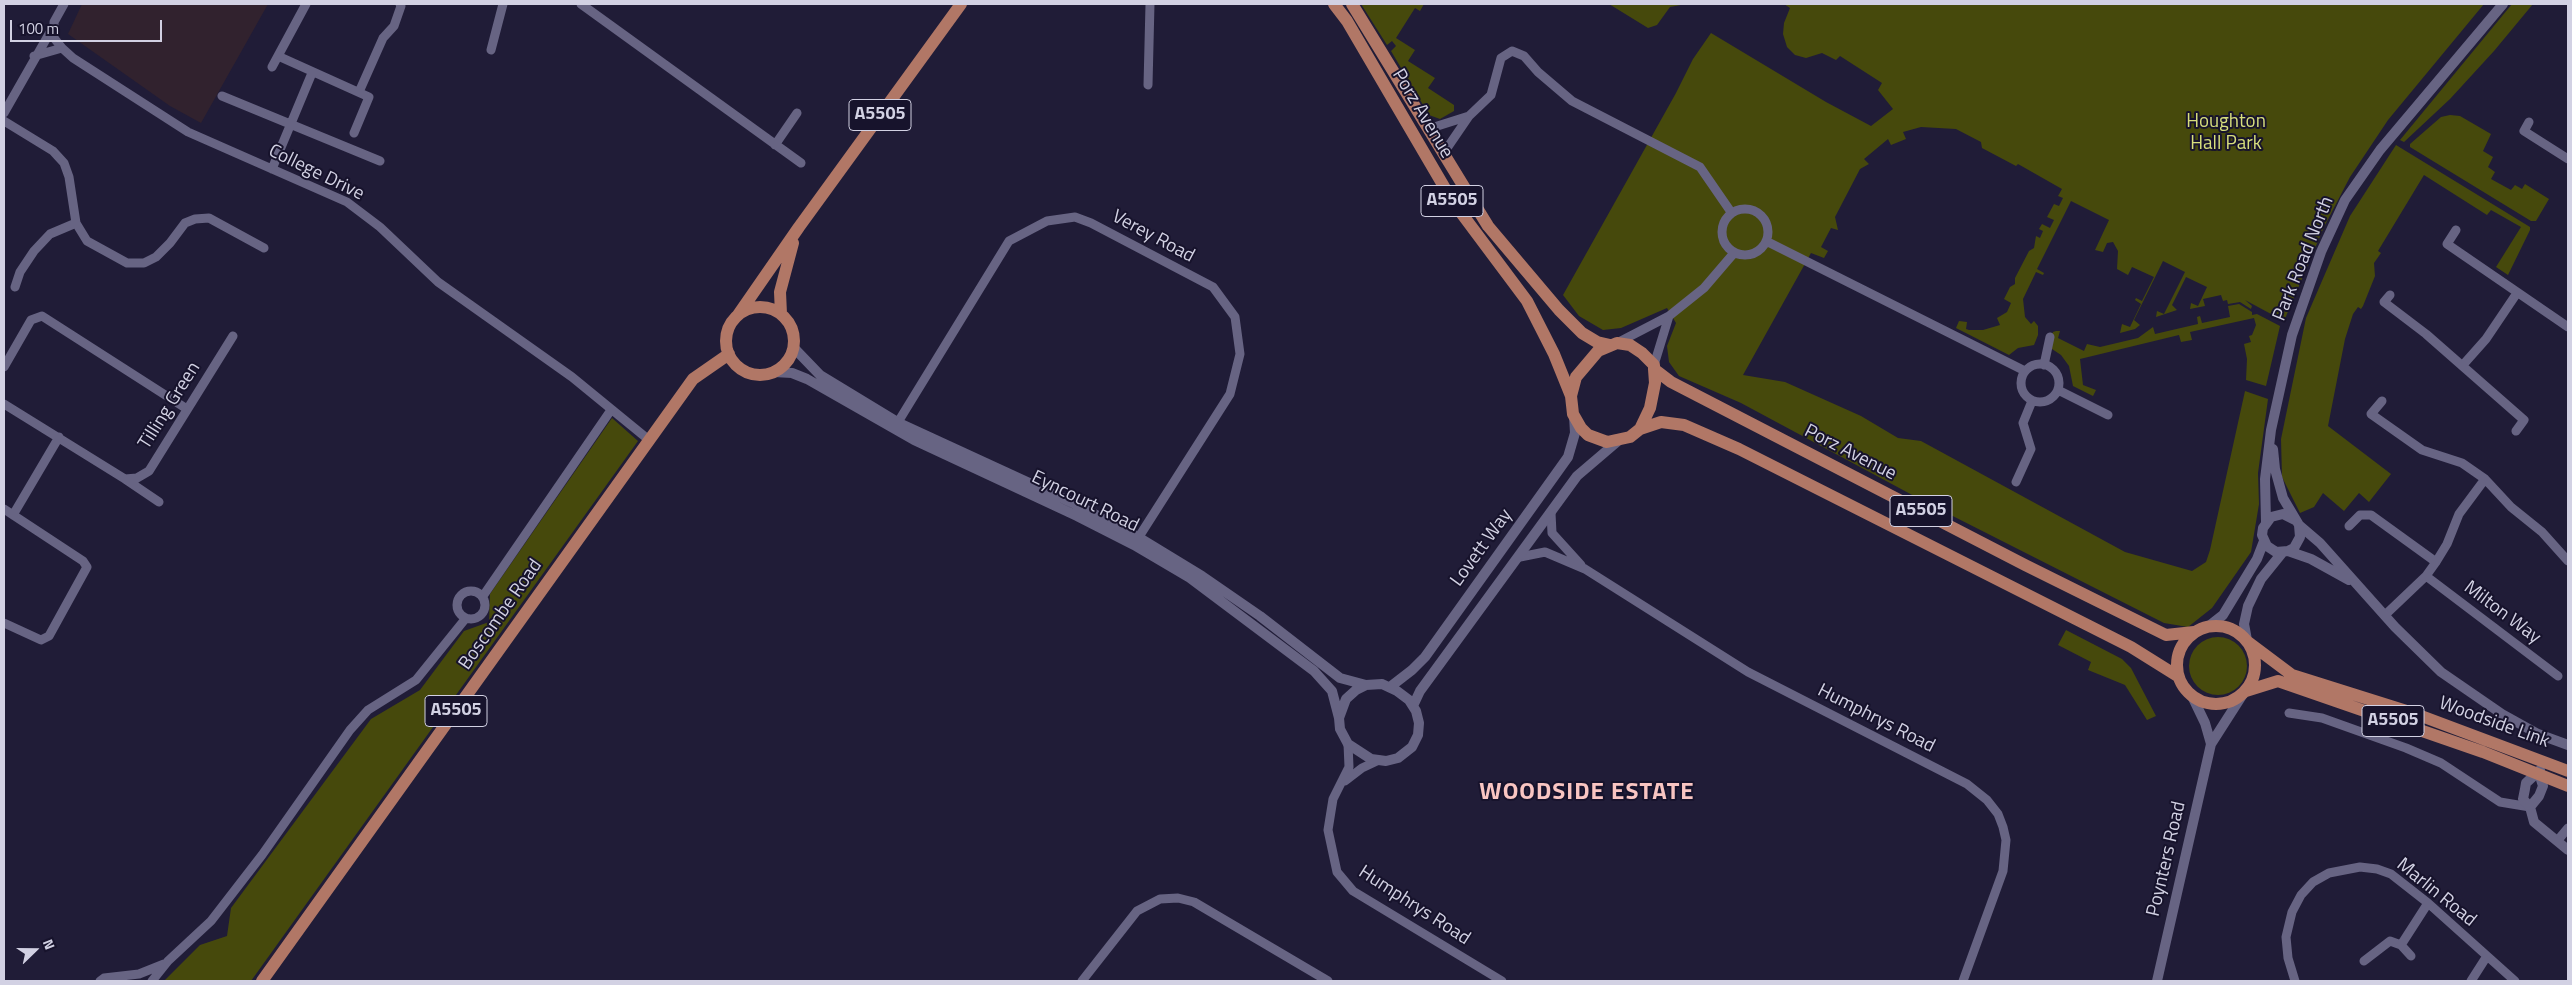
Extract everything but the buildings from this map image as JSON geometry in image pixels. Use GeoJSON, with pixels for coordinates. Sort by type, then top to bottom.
{"type":"FeatureCollection","features":[{"type":"Feature","properties":{"kind":"main road","name":"A5505"},"geometry":{"type":"LineString","coordinates":[[729,354],[727,333],[738,315],[798,227],[961,4]]}},
{"type":"Feature","properties":{"kind":"main road","name":"Porz Avenue"},"geometry":{"type":"LineString","coordinates":[[1334,4],[1347,21],[1453,202],[1527,301],[1554,354],[1571,396]]}},
{"type":"Feature","properties":{"kind":"main road","name":"Porz Avenue"},"geometry":{"type":"LineString","coordinates":[[1352,4],[1488,226],[1524,270],[1582,333],[1596,342],[1614,344]]}},
{"type":"Feature","properties":{"kind":"main road","name":"A5505"},"geometry":{"type":"LineString","coordinates":[[781,314],[780,292],[788,256],[798,227]]}},
{"type":"Feature","properties":{"kind":"main road"},"geometry":{"type":"LineString","coordinates":[[729,354],[735,363],[748,372],[764,374],[774,372],[790,358],[794,348],[794,335],[790,323],[771,308],[748,309],[738,315]]}},
{"type":"Feature","properties":{"kind":"main road","name":"A5505"},"geometry":{"type":"LineString","coordinates":[[1654,367],[1642,353],[1630,345],[1614,344],[1598,350],[1576,377],[1571,396],[1573,414],[1581,428],[1588,435],[1607,442],[1630,437],[1640,429],[1661,422],[1684,425],[1739,449],[2131,646],[2179,678]]}},
{"type":"Feature","properties":{"kind":"main road","name":"Boscombe Road"},"geometry":{"type":"LineString","coordinates":[[262,981],[693,379],[729,354]]}},
{"type":"Feature","properties":{"kind":"main road","name":"Porz Avenue"},"geometry":{"type":"LineString","coordinates":[[1654,367],[1671,382],[2166,636],[2194,632]]}},
{"type":"Feature","properties":{"kind":"main road"},"geometry":{"type":"LineString","coordinates":[[1640,429],[1650,408],[1655,383],[1654,367]]}},
{"type":"Feature","properties":{"kind":"main road"},"geometry":{"type":"LineString","coordinates":[[2209,626],[2230,628],[2248,641],[2256,662],[2254,677],[2245,692],[2234,700],[2218,704],[2201,702],[2192,696],[2179,678],[2177,667],[2179,652],[2186,639],[2194,632],[2209,626]]}},
{"type":"Feature","properties":{"kind":"main road","name":"Woodside Link"},"geometry":{"type":"LineString","coordinates":[[2248,641],[2292,675],[2416,714],[2541,767],[2568,786]]}},
{"type":"Feature","properties":{"kind":"main road","name":"Woodside Link"},"geometry":{"type":"LineString","coordinates":[[2245,692],[2278,681],[2541,767],[2568,771]]}},
{"type":"Feature","properties":{"kind":"street"},"geometry":{"type":"LineString","coordinates":[[4,113],[64,4]]}},
{"type":"Feature","properties":{"kind":"street"},"geometry":{"type":"LineString","coordinates":[[272,66],[306,4]]}},
{"type":"Feature","properties":{"kind":"street"},"geometry":{"type":"LineString","coordinates":[[359,92],[383,38],[394,26],[400,4]]}},
{"type":"Feature","properties":{"kind":"street"},"geometry":{"type":"LineString","coordinates":[[491,50],[503,4]]}},
{"type":"Feature","properties":{"kind":"street"},"geometry":{"type":"LineString","coordinates":[[581,4],[801,163]]}},
{"type":"Feature","properties":{"kind":"street"},"geometry":{"type":"LineString","coordinates":[[1148,85],[1150,4]]}},
{"type":"Feature","properties":{"kind":"street","name":"Park Road North"},"geometry":{"type":"LineString","coordinates":[[2271,430],[2292,335],[2321,252],[2342,207],[2380,150],[2503,4]]}},
{"type":"Feature","properties":{"kind":"street","name":"College Drive"},"geometry":{"type":"LineString","coordinates":[[53,27],[54,38],[62,48],[93,72],[188,132],[348,202],[380,227],[438,282],[572,377],[649,440]]}},
{"type":"Feature","properties":{"kind":"street"},"geometry":{"type":"LineString","coordinates":[[34,56],[62,48]]}},
{"type":"Feature","properties":{"kind":"street"},"geometry":{"type":"LineString","coordinates":[[1443,154],[1469,116],[1491,95],[1500,58],[1512,51],[1524,56],[1538,72],[1572,101],[1700,167],[1732,212]]}},
{"type":"Feature","properties":{"kind":"street"},"geometry":{"type":"LineString","coordinates":[[278,56],[312,73],[370,97],[354,134]]}},
{"type":"Feature","properties":{"kind":"street"},"geometry":{"type":"LineString","coordinates":[[272,168],[312,73]]}},
{"type":"Feature","properties":{"kind":"street"},"geometry":{"type":"LineString","coordinates":[[222,96],[380,161]]}},
{"type":"Feature","properties":{"kind":"street"},"geometry":{"type":"LineString","coordinates":[[775,145],[797,113]]}},
{"type":"Feature","properties":{"kind":"street"},"geometry":{"type":"LineString","coordinates":[[1428,129],[1469,116]]}},
{"type":"Feature","properties":{"kind":"street"},"geometry":{"type":"LineString","coordinates":[[4,121],[53,151],[64,163],[69,177],[76,223],[87,241],[127,263],[144,263],[156,257],[170,243],[185,223],[195,219],[209,218],[264,248]]}},
{"type":"Feature","properties":{"kind":"street"},"geometry":{"type":"LineString","coordinates":[[2529,122],[2524,131],[2568,159]]}},
{"type":"Feature","properties":{"kind":"street"},"geometry":{"type":"LineString","coordinates":[[1746,208],[1760,214],[1768,226],[1766,241],[1756,252],[1741,255],[1734,253],[1728,248],[1722,233],[1722,225],[1732,212],[1746,208]]}},
{"type":"Feature","properties":{"kind":"street","name":"Verey Road"},"geometry":{"type":"LineString","coordinates":[[896,426],[1009,241],[1046,221],[1075,217],[1091,223],[1213,287],[1235,317],[1240,354],[1230,394],[1136,541]]}},
{"type":"Feature","properties":{"kind":"street"},"geometry":{"type":"LineString","coordinates":[[15,287],[20,272],[34,251],[50,234],[76,223]]}},
{"type":"Feature","properties":{"kind":"street"},"geometry":{"type":"LineString","coordinates":[[2456,230],[2447,244],[2568,327]]}},
{"type":"Feature","properties":{"kind":"street"},"geometry":{"type":"LineString","coordinates":[[1766,241],[2025,371]]}},
{"type":"Feature","properties":{"kind":"street"},"geometry":{"type":"LineString","coordinates":[[1614,344],[1669,316],[1704,288],[1734,253]]}},
{"type":"Feature","properties":{"kind":"street"},"geometry":{"type":"LineString","coordinates":[[2462,366],[2486,338],[2518,293]]}},
{"type":"Feature","properties":{"kind":"street"},"geometry":{"type":"LineString","coordinates":[[2390,295],[2384,302],[2524,420],[2516,431]]}},
{"type":"Feature","properties":{"kind":"street"},"geometry":{"type":"LineString","coordinates":[[4,367],[31,320],[42,316],[187,409]]}},
{"type":"Feature","properties":{"kind":"street"},"geometry":{"type":"LineString","coordinates":[[1654,367],[1669,316]]}},
{"type":"Feature","properties":{"kind":"street","name":"Tilling Green"},"geometry":{"type":"LineString","coordinates":[[125,479],[137,478],[149,471],[233,336]]}},
{"type":"Feature","properties":{"kind":"street"},"geometry":{"type":"LineString","coordinates":[[2044,365],[2050,337]]}},
{"type":"Feature","properties":{"kind":"street","name":"Eyncourt Road"},"geometry":{"type":"LineString","coordinates":[[794,348],[822,376],[896,426]]}},
{"type":"Feature","properties":{"kind":"street"},"geometry":{"type":"LineString","coordinates":[[2034,365],[2044,365],[2055,372],[2058,378],[2058,390],[2054,396],[2044,402],[2032,401],[2027,398],[2020,382],[2025,371],[2034,365]]}},
{"type":"Feature","properties":{"kind":"street","name":"Eyncourt Road"},"geometry":{"type":"LineString","coordinates":[[774,372],[792,373],[807,379],[896,426],[1075,504],[1260,616],[1340,678],[1366,685]]}},
{"type":"Feature","properties":{"kind":"street"},"geometry":{"type":"LineString","coordinates":[[2058,390],[2108,416]]}},
{"type":"Feature","properties":{"kind":"street"},"geometry":{"type":"LineString","coordinates":[[2016,482],[2031,450],[2024,423],[2032,401]]}},
{"type":"Feature","properties":{"kind":"street"},"geometry":{"type":"LineString","coordinates":[[2382,401],[2372,414],[2394,432],[2422,450],[2462,463],[2485,479],[2511,506],[2542,532],[2568,561]]}},
{"type":"Feature","properties":{"kind":"street"},"geometry":{"type":"LineString","coordinates":[[4,404],[159,502]]}},
{"type":"Feature","properties":{"kind":"street"},"geometry":{"type":"LineString","coordinates":[[483,596],[611,410]]}},
{"type":"Feature","properties":{"kind":"street","name":"Lovett Way"},"geometry":{"type":"LineString","coordinates":[[1390,687],[1425,657],[1568,457],[1575,433],[1573,414]]}},
{"type":"Feature","properties":{"kind":"street"},"geometry":{"type":"LineString","coordinates":[[2271,430],[2265,479],[2266,522],[2262,535],[2264,541],[2271,550],[2311,559],[2356,584]]}},
{"type":"Feature","properties":{"kind":"street"},"geometry":{"type":"LineString","coordinates":[[2248,641],[2244,624],[2248,606],[2261,579],[2285,552],[2294,548],[2300,537],[2297,522],[2282,498],[2277,479],[2271,430]]}},
{"type":"Feature","properties":{"kind":"street"},"geometry":{"type":"LineString","coordinates":[[13,515],[59,437]]}},
{"type":"Feature","properties":{"kind":"street","name":"Lovett Way"},"geometry":{"type":"LineString","coordinates":[[1413,706],[1420,691],[1520,557],[1577,476],[1618,441]]}},
{"type":"Feature","properties":{"kind":"street"},"geometry":{"type":"LineString","coordinates":[[2385,615],[2426,576],[2447,544],[2459,514],[2485,479]]}},
{"type":"Feature","properties":{"kind":"street"},"geometry":{"type":"LineString","coordinates":[[4,509],[83,561],[87,567],[49,636],[41,640],[4,623]]}},
{"type":"Feature","properties":{"kind":"street","name":"Humphrys Road"},"geometry":{"type":"LineString","coordinates":[[1551,513],[1552,533],[1584,569]]}},
{"type":"Feature","properties":{"kind":"street"},"geometry":{"type":"LineString","coordinates":[[2266,522],[2271,517],[2283,514],[2297,522],[2325,548],[2356,584],[2441,672],[2502,714],[2538,734],[2568,745]]}},
{"type":"Feature","properties":{"kind":"street"},"geometry":{"type":"LineString","coordinates":[[2349,526],[2360,515],[2371,515],[2436,562]]}},
{"type":"Feature","properties":{"kind":"street","name":"Eyncourt Road"},"geometry":{"type":"LineString","coordinates":[[1136,541],[1190,578],[1314,671],[1332,691],[1339,718]]}},
{"type":"Feature","properties":{"kind":"street"},"geometry":{"type":"LineString","coordinates":[[2209,626],[2223,615],[2257,559],[2264,541]]}},
{"type":"Feature","properties":{"kind":"street","name":"Humphrys Road"},"geometry":{"type":"LineString","coordinates":[[1520,557],[1545,552],[1584,569],[1748,672],[1967,784],[1987,800],[1998,814],[2006,840],[2003,870],[1964,981]]}},
{"type":"Feature","properties":{"kind":"street","name":"Milton Way"},"geometry":{"type":"LineString","coordinates":[[2426,576],[2558,676]]}},
{"type":"Feature","properties":{"kind":"street"},"geometry":{"type":"LineString","coordinates":[[468,590],[473,590],[483,596],[486,606],[482,614],[474,619],[466,618],[457,609],[460,596],[468,590]]}},
{"type":"Feature","properties":{"kind":"street"},"geometry":{"type":"LineString","coordinates":[[152,981],[168,961],[212,921],[262,855],[350,730],[368,710],[416,680],[466,618]]}},
{"type":"Feature","properties":{"kind":"street"},"geometry":{"type":"LineString","coordinates":[[1366,685],[1390,687],[1403,695],[1413,706],[1419,723],[1416,741],[1403,755],[1392,760],[1371,758],[1348,744],[1340,728],[1339,718],[1346,699],[1366,685]]}},
{"type":"Feature","properties":{"kind":"street","name":"Poynters Road"},"geometry":{"type":"LineString","coordinates":[[2157,981],[2211,744],[2245,692]]}},
{"type":"Feature","properties":{"kind":"street","name":"Poynters Road"},"geometry":{"type":"LineString","coordinates":[[2192,696],[2205,722],[2211,744]]}},
{"type":"Feature","properties":{"kind":"street"},"geometry":{"type":"LineString","coordinates":[[2288,713],[2322,718],[2406,748],[2440,763],[2500,802],[2530,807]]}},
{"type":"Feature","properties":{"kind":"street","name":"Humphrys Road"},"geometry":{"type":"LineString","coordinates":[[1348,744],[1349,767],[1330,810],[1328,830],[1337,872],[1353,892],[1502,981]]}},
{"type":"Feature","properties":{"kind":"street","name":"Humphrys Road"},"geometry":{"type":"LineString","coordinates":[[1341,784],[1362,768],[1380,760]]}},
{"type":"Feature","properties":{"kind":"street"},"geometry":{"type":"LineString","coordinates":[[2530,807],[2540,796],[2543,786],[2541,767]]}},
{"type":"Feature","properties":{"kind":"street"},"geometry":{"type":"LineString","coordinates":[[2541,767],[2526,783],[2523,799],[2530,807],[2534,822],[2568,850]]}},
{"type":"Feature","properties":{"kind":"street"},"geometry":{"type":"LineString","coordinates":[[2558,840],[2568,828]]}},
{"type":"Feature","properties":{"kind":"street","name":"Marlin Road"},"geometry":{"type":"LineString","coordinates":[[2295,981],[2288,958],[2286,937],[2292,912],[2307,888],[2322,876],[2351,868],[2377,869],[2391,874],[2428,903],[2515,981]]}},
{"type":"Feature","properties":{"kind":"street"},"geometry":{"type":"LineString","coordinates":[[1082,981],[1137,911],[1160,899],[1178,898],[1194,902],[1328,981]]}},
{"type":"Feature","properties":{"kind":"street"},"geometry":{"type":"LineString","coordinates":[[2401,945],[2428,903]]}},
{"type":"Feature","properties":{"kind":"street"},"geometry":{"type":"LineString","coordinates":[[2364,961],[2390,941],[2401,945],[2411,956]]}},
{"type":"Feature","properties":{"kind":"street"},"geometry":{"type":"LineString","coordinates":[[2471,981],[2486,956]]}},
{"type":"Feature","properties":{"kind":"street"},"geometry":{"type":"LineString","coordinates":[[100,981],[104,978],[139,974],[168,961]]}},
{"type":"Feature","properties":{"kind":"shaded area"},"geometry":{"type":"Polygon","coordinates":[[[82,4],[268,4],[201,123],[170,106],[68,34],[82,4]]]}},
{"type":"Feature","properties":{"kind":"green space"},"geometry":{"type":"Polygon","coordinates":[[[1361,4],[1424,4],[1420,11],[1415,8],[1396,38],[1415,50],[1408,61],[1435,78],[1428,88],[1454,105],[1454,111],[1440,119],[1429,115],[1391,51],[1396,46],[1392,41],[1387,45],[1361,4]]]}},
{"type":"Feature","properties":{"kind":"green space"},"geometry":{"type":"Polygon","coordinates":[[[1609,4],[1686,4],[1670,7],[1657,25],[1648,28],[1609,4]]]}},
{"type":"Feature","properties":{"kind":"green space","name":"Houghton Hall Park"},"geometry":{"type":"Polygon","coordinates":[[[1784,4],[2484,4],[2388,120],[2350,177],[2324,227],[2284,321],[2245,300],[2252,306],[2251,309],[2240,302],[2228,304],[2227,300],[2223,301],[2221,295],[2203,299],[2205,306],[2190,309],[2191,303],[2198,306],[2207,287],[2186,277],[2172,305],[2177,310],[2156,317],[2157,311],[2164,314],[2185,272],[2163,261],[2134,320],[2140,325],[2135,329],[2120,333],[2122,324],[2130,327],[2141,304],[2135,300],[2136,298],[2142,301],[2154,277],[2132,267],[2128,275],[2117,269],[2118,251],[2113,242],[2107,243],[2103,252],[2095,250],[2109,220],[2071,201],[2037,269],[2044,273],[2043,275],[2036,272],[2023,299],[2025,317],[2031,324],[2034,321],[2038,326],[2038,335],[2034,345],[2018,348],[2009,355],[1956,328],[1959,321],[1967,322],[1966,329],[1969,330],[1983,330],[2000,325],[1997,318],[2007,312],[2011,303],[2004,299],[2010,287],[2015,284],[2015,278],[2029,251],[2034,248],[2036,236],[2040,238],[2043,231],[2039,229],[2042,224],[2050,228],[2054,220],[2047,217],[2054,204],[2059,206],[2063,198],[2058,196],[2062,189],[2018,164],[2016,166],[1982,148],[1981,142],[1956,129],[1921,127],[1903,132],[1906,139],[1891,145],[1888,139],[1864,159],[1869,164],[1860,169],[1835,217],[1838,230],[1831,228],[1821,247],[1828,251],[1824,258],[1811,253],[1743,375],[1785,382],[1861,416],[1898,438],[1921,441],[2125,552],[2192,571],[2206,562],[2210,550],[2245,391],[2268,399],[2258,473],[2259,504],[2251,552],[2212,608],[2188,627],[2164,623],[1929,504],[1741,403],[1679,376],[1669,362],[1667,346],[1676,323],[1667,308],[1621,328],[1603,330],[1579,316],[1563,295],[1676,93],[1693,59],[1711,33],[1826,102],[1871,126],[1893,109],[1878,90],[1882,83],[1840,56],[1836,60],[1822,53],[1806,58],[1795,55],[1787,47],[1783,34],[1784,23],[1790,8],[1784,4]]]}},
{"type":"Feature","properties":{"kind":"green space"},"geometry":{"type":"Polygon","coordinates":[[[2512,4],[2533,4],[2494,51],[2450,99],[2404,142],[2400,140],[2512,4]]]}},
{"type":"Feature","properties":{"kind":"green space"},"geometry":{"type":"Polygon","coordinates":[[[2450,115],[2460,116],[2491,134],[2483,151],[2493,157],[2488,167],[2495,172],[2491,179],[2511,190],[2515,185],[2522,189],[2525,184],[2549,199],[2536,221],[2531,221],[2410,147],[2410,144],[2441,117],[2450,115]]]}},
{"type":"Feature","properties":{"kind":"green space"},"geometry":{"type":"Polygon","coordinates":[[[2396,145],[2530,227],[2530,230],[2508,275],[2496,267],[2521,227],[2491,210],[2487,215],[2424,175],[2378,251],[2381,253],[2374,263],[2375,276],[2363,306],[2361,309],[2358,307],[2353,314],[2345,339],[2328,426],[2391,474],[2369,502],[2359,493],[2344,511],[2323,493],[2314,507],[2300,513],[2282,477],[2281,439],[2306,318],[2350,216],[2396,145]]]}},
{"type":"Feature","properties":{"kind":"green space"},"geometry":{"type":"Polygon","coordinates":[[[2239,304],[2252,312],[2252,315],[2257,314],[2280,326],[2266,386],[2246,380],[2247,359],[2244,344],[2251,342],[2249,336],[2252,335],[2256,325],[2254,318],[2190,332],[2192,340],[2181,342],[2179,335],[2080,359],[2083,385],[2096,390],[2093,396],[2073,386],[2069,366],[2061,355],[2049,347],[2053,332],[2056,331],[2060,331],[2058,338],[2084,351],[2087,344],[2100,347],[2138,338],[2153,327],[2155,334],[2198,324],[2197,317],[2200,316],[2202,323],[2230,317],[2228,306],[2239,304]]]}},
{"type":"Feature","properties":{"kind":"green space"},"geometry":{"type":"Polygon","coordinates":[[[612,418],[638,441],[251,981],[164,981],[200,945],[227,936],[231,908],[371,719],[420,690],[464,631],[489,622],[490,594],[612,418]]]}},
{"type":"Feature","properties":{"kind":"green space"},"geometry":{"type":"Polygon","coordinates":[[[2066,630],[2122,659],[2131,668],[2156,716],[2147,720],[2125,685],[2088,670],[2091,662],[2058,645],[2066,630]]]}},
{"type":"Feature","properties":{"kind":"green space"},"geometry":{"type":"Polygon","coordinates":[[[2218,637],[2229,639],[2242,650],[2247,666],[2245,677],[2234,690],[2218,695],[2207,693],[2194,682],[2189,666],[2191,655],[2202,642],[2218,637]]]}},
{"type":"Feature","properties":{"kind":"district","name":"WOODSIDE ESTATE"},"geometry":{"type":"Point","coordinates":[1587,793]}}]}
